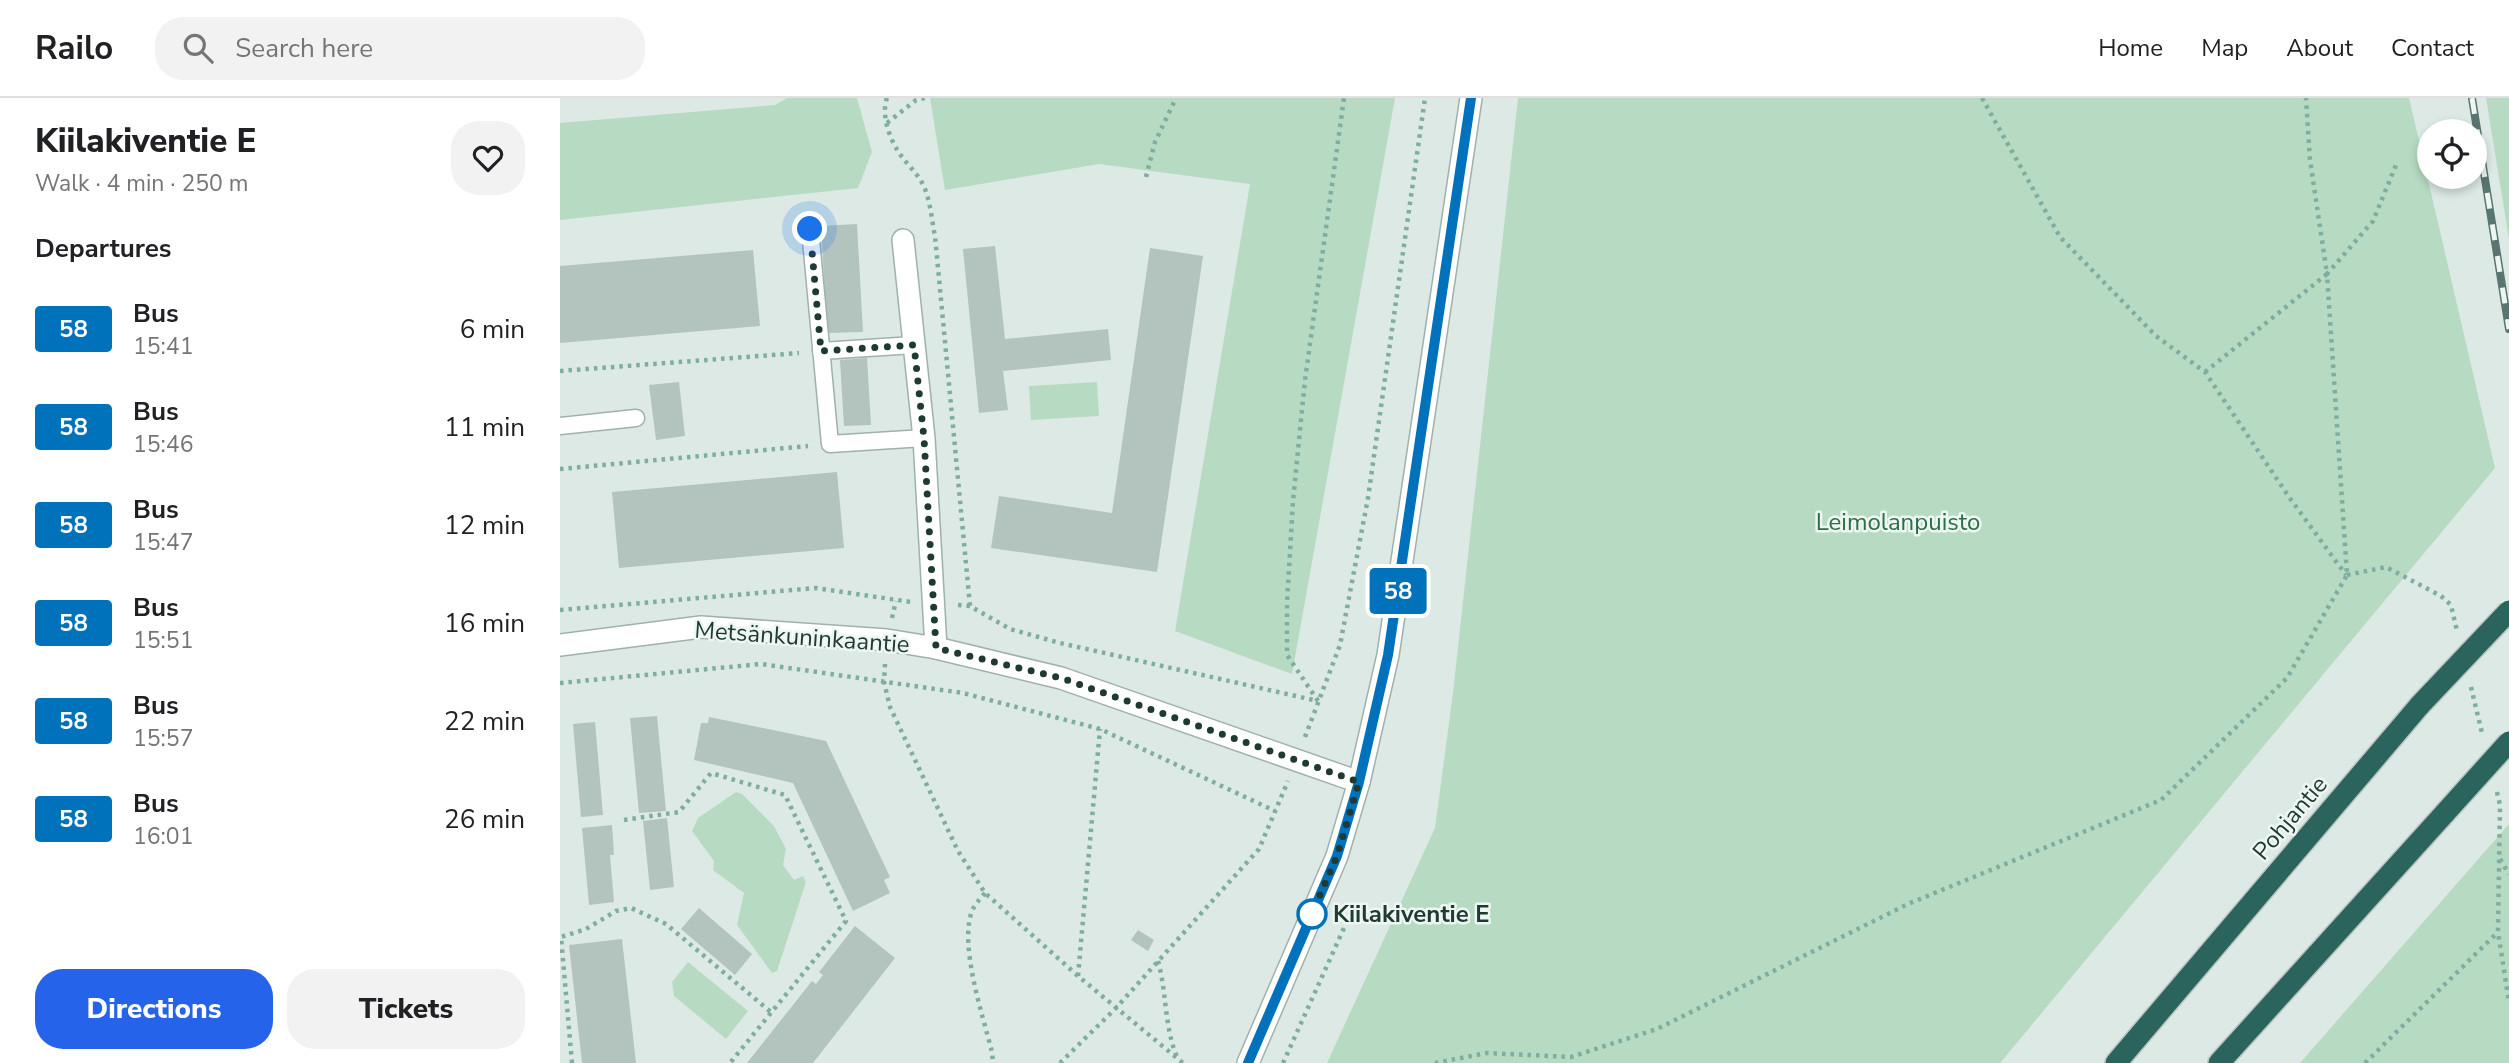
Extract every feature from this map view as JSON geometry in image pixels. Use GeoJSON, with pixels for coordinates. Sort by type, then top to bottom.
{"type":"FeatureCollection","features":[{"type":"Feature","properties":{"kind":"highway","name":"Pohjantie"},"geometry":{"type":"LineString","coordinates":[[2116,1063],[2420,705],[2509,611]]}},
{"type":"Feature","properties":{"kind":"highway"},"geometry":{"type":"LineString","coordinates":[[2219,1063],[2509,742]]}},
{"type":"Feature","properties":{"kind":"street"},"geometry":{"type":"LineString","coordinates":[[1248,1063],[1337,856],[1359,782],[1388,655],[1471,98]]}},
{"type":"Feature","properties":{"kind":"street"},"geometry":{"type":"LineString","coordinates":[[902,240],[924,438],[936,648]]}},
{"type":"Feature","properties":{"kind":"street","name":"Metsänkuninkaantie"},"geometry":{"type":"LineString","coordinates":[[560,645],[702,627],[887,640],[936,648],[1061,678],[1359,782]]}},
{"type":"Feature","properties":{"kind":"lane"},"geometry":{"type":"LineString","coordinates":[[810,229],[830,444],[924,438]]}},
{"type":"Feature","properties":{"kind":"lane"},"geometry":{"type":"LineString","coordinates":[[821,351],[914,345]]}},
{"type":"Feature","properties":{"kind":"lane"},"geometry":{"type":"LineString","coordinates":[[560,426],[636,418]]}},
{"type":"Feature","properties":{"kind":"path"},"geometry":{"type":"LineString","coordinates":[[887,98],[884,106],[887,123],[898,151],[917,173],[926,192],[935,236],[970,606]]}},
{"type":"Feature","properties":{"kind":"path"},"geometry":{"type":"LineString","coordinates":[[887,123],[916,100],[925,98]]}},
{"type":"Feature","properties":{"kind":"path"},"geometry":{"type":"LineString","coordinates":[[1146,177],[1155,142],[1175,98]]}},
{"type":"Feature","properties":{"kind":"path"},"geometry":{"type":"LineString","coordinates":[[1318,701],[1287,655],[1287,604],[1293,501],[1305,380],[1344,98]]}},
{"type":"Feature","properties":{"kind":"path"},"geometry":{"type":"LineString","coordinates":[[1060,1063],[1116,1008],[1259,849],[1297,760],[1340,645],[1368,498],[1425,98]]}},
{"type":"Feature","properties":{"kind":"path"},"geometry":{"type":"LineString","coordinates":[[1982,98],[2060,237],[2156,336],[2205,372],[2289,498],[2347,575]]}},
{"type":"Feature","properties":{"kind":"path"},"geometry":{"type":"LineString","coordinates":[[1435,1063],[1487,1053],[1571,1057],[1657,1029],[1908,904],[2161,800],[2287,678],[2347,575],[2327,274],[2310,160],[2306,98]]}},
{"type":"Feature","properties":{"kind":"path"},"geometry":{"type":"LineString","coordinates":[[2205,372],[2327,274],[2373,220],[2396,164]]}},
{"type":"Feature","properties":{"kind":"path"},"geometry":{"type":"LineString","coordinates":[[560,371],[821,351]]}},
{"type":"Feature","properties":{"kind":"path"},"geometry":{"type":"LineString","coordinates":[[560,469],[830,444]]}},
{"type":"Feature","properties":{"kind":"path"},"geometry":{"type":"LineString","coordinates":[[2347,575],[2386,567],[2441,596],[2451,605],[2457,632]]}},
{"type":"Feature","properties":{"kind":"path"},"geometry":{"type":"LineString","coordinates":[[560,610],[816,588],[896,601],[970,606],[1010,629],[1060,643],[1318,701]]}},
{"type":"Feature","properties":{"kind":"path"},"geometry":{"type":"LineString","coordinates":[[896,601],[887,640],[884,682],[890,706],[958,850],[985,893],[1078,976],[1183,1063]]}},
{"type":"Feature","properties":{"kind":"path"},"geometry":{"type":"LineString","coordinates":[[560,682],[761,664],[963,693],[1100,729],[1275,811]]}},
{"type":"Feature","properties":{"kind":"path"},"geometry":{"type":"LineString","coordinates":[[2471,685],[2484,738]]}},
{"type":"Feature","properties":{"kind":"path"},"geometry":{"type":"LineString","coordinates":[[1078,976],[1100,729]]}},
{"type":"Feature","properties":{"kind":"path"},"geometry":{"type":"LineString","coordinates":[[624,820],[679,812],[711,773],[785,795],[846,921],[730,1063]]}},
{"type":"Feature","properties":{"kind":"path"},"geometry":{"type":"LineString","coordinates":[[2497,792],[2500,805],[2498,932],[2509,1002]]}},
{"type":"Feature","properties":{"kind":"path"},"geometry":{"type":"LineString","coordinates":[[2499,859],[2509,874]]}},
{"type":"Feature","properties":{"kind":"path"},"geometry":{"type":"LineString","coordinates":[[985,893],[970,914],[969,946],[971,972],[993,1063]]}},
{"type":"Feature","properties":{"kind":"path"},"geometry":{"type":"LineString","coordinates":[[572,1063],[561,937],[586,929],[616,911],[631,908],[666,924],[772,1013]]}},
{"type":"Feature","properties":{"kind":"path"},"geometry":{"type":"LineString","coordinates":[[1283,1063],[1344,928]]}},
{"type":"Feature","properties":{"kind":"path"},"geometry":{"type":"LineString","coordinates":[[2365,1063],[2498,932]]}},
{"type":"Feature","properties":{"kind":"path"},"geometry":{"type":"LineString","coordinates":[[1158,961],[1165,984],[1169,1039],[1177,1058]]}},
{"type":"Feature","properties":{"kind":"green space"},"geometry":{"type":"Polygon","coordinates":[[[787,98],[857,98],[872,152],[858,188],[560,220],[560,123],[775,105],[787,98]]]}},
{"type":"Feature","properties":{"kind":"green space"},"geometry":{"type":"Polygon","coordinates":[[[930,98],[1395,98],[1292,674],[1175,631],[1250,184],[1099,164],[945,190],[930,98]]]}},
{"type":"Feature","properties":{"kind":"green space","name":"Leimolanpuisto"},"geometry":{"type":"Polygon","coordinates":[[[1518,98],[2409,98],[2417,132],[2417,189],[2430,189],[2495,468],[2000,1063],[1327,1063],[1435,828],[1453,693],[1518,98]]]}},
{"type":"Feature","properties":{"kind":"green space"},"geometry":{"type":"Polygon","coordinates":[[[2486,98],[2509,98],[2509,239],[2486,98]]]}},
{"type":"Feature","properties":{"kind":"green space"},"geometry":{"type":"Polygon","coordinates":[[[1097,382],[1099,416],[1031,420],[1029,386],[1097,382]]]}},
{"type":"Feature","properties":{"kind":"green space"},"geometry":{"type":"Polygon","coordinates":[[[736,792],[742,794],[774,826],[786,849],[783,865],[794,880],[803,876],[806,882],[777,971],[772,973],[737,925],[744,893],[713,870],[714,861],[692,831],[698,818],[736,792]]]}},
{"type":"Feature","properties":{"kind":"green space"},"geometry":{"type":"Polygon","coordinates":[[[2509,824],[2509,1063],[2300,1063],[2509,824]]]}},
{"type":"Feature","properties":{"kind":"green space"},"geometry":{"type":"Polygon","coordinates":[[[688,962],[748,1011],[726,1039],[674,996],[672,982],[688,962]]]}},
{"type":"Feature","properties":{"kind":"building"},"geometry":{"type":"Polygon","coordinates":[[[857,224],[863,332],[827,333],[821,226],[857,224]]]}},
{"type":"Feature","properties":{"kind":"building"},"geometry":{"type":"Polygon","coordinates":[[[995,246],[1005,339],[1108,329],[1111,360],[1003,371],[1008,410],[979,413],[963,249],[995,246]]]}},
{"type":"Feature","properties":{"kind":"building"},"geometry":{"type":"Polygon","coordinates":[[[1150,248],[1203,256],[1157,572],[991,548],[999,496],[1112,513],[1150,248]]]}},
{"type":"Feature","properties":{"kind":"building"},"geometry":{"type":"Polygon","coordinates":[[[753,250],[760,326],[560,343],[560,266],[753,250]]]}},
{"type":"Feature","properties":{"kind":"building"},"geometry":{"type":"Polygon","coordinates":[[[867,358],[871,425],[844,426],[840,360],[867,358]]]}},
{"type":"Feature","properties":{"kind":"building"},"geometry":{"type":"Polygon","coordinates":[[[679,382],[685,436],[656,440],[649,385],[679,382]]]}},
{"type":"Feature","properties":{"kind":"building"},"geometry":{"type":"Polygon","coordinates":[[[837,472],[844,548],[619,568],[612,492],[837,472]]]}},
{"type":"Feature","properties":{"kind":"building"},"geometry":{"type":"Polygon","coordinates":[[[657,716],[666,811],[639,813],[630,718],[657,716]]]}},
{"type":"Feature","properties":{"kind":"building"},"geometry":{"type":"Polygon","coordinates":[[[709,717],[826,741],[890,877],[884,880],[890,893],[853,911],[793,783],[694,760],[701,723],[708,723],[709,717]]]}},
{"type":"Feature","properties":{"kind":"building"},"geometry":{"type":"Polygon","coordinates":[[[595,722],[603,815],[581,817],[573,724],[595,722]]]}},
{"type":"Feature","properties":{"kind":"building"},"geometry":{"type":"Polygon","coordinates":[[[667,818],[674,887],[650,890],[643,821],[667,818]]]}},
{"type":"Feature","properties":{"kind":"building"},"geometry":{"type":"Polygon","coordinates":[[[612,825],[614,855],[610,855],[614,902],[589,905],[582,828],[612,825]]]}},
{"type":"Feature","properties":{"kind":"building"},"geometry":{"type":"Polygon","coordinates":[[[699,908],[752,954],[735,975],[681,929],[699,908]]]}},
{"type":"Feature","properties":{"kind":"building"},"geometry":{"type":"Polygon","coordinates":[[[855,926],[895,958],[813,1063],[747,1063],[812,981],[816,984],[823,975],[819,972],[855,926]]]}},
{"type":"Feature","properties":{"kind":"building"},"geometry":{"type":"Polygon","coordinates":[[[1138,930],[1154,940],[1148,951],[1131,940],[1138,930]]]}},
{"type":"Feature","properties":{"kind":"building"},"geometry":{"type":"Polygon","coordinates":[[[622,939],[636,1063],[582,1063],[569,945],[622,939]]]}},
{"type":"Feature","properties":{"kind":"railway"},"geometry":{"type":"LineString","coordinates":[[2472,98],[2509,329]]}},
{"type":"Feature","properties":{"kind":"bus line","name":"58"},"geometry":{"type":"LineString","coordinates":[[1248,1063],[1337,856],[1359,782],[1388,655],[1471,98]]}},
{"type":"Feature","properties":{"kind":"place","name":"Kiilakiventie E"},"geometry":{"type":"Point","coordinates":[1312,914]}},
{"type":"Feature","properties":{"kind":"route"},"geometry":{"type":"LineString","coordinates":[[810,229],[821,351],[914,345],[924,438],[936,648],[1061,678],[1359,782],[1337,856],[1307,925],[1312,914]]}}]}
